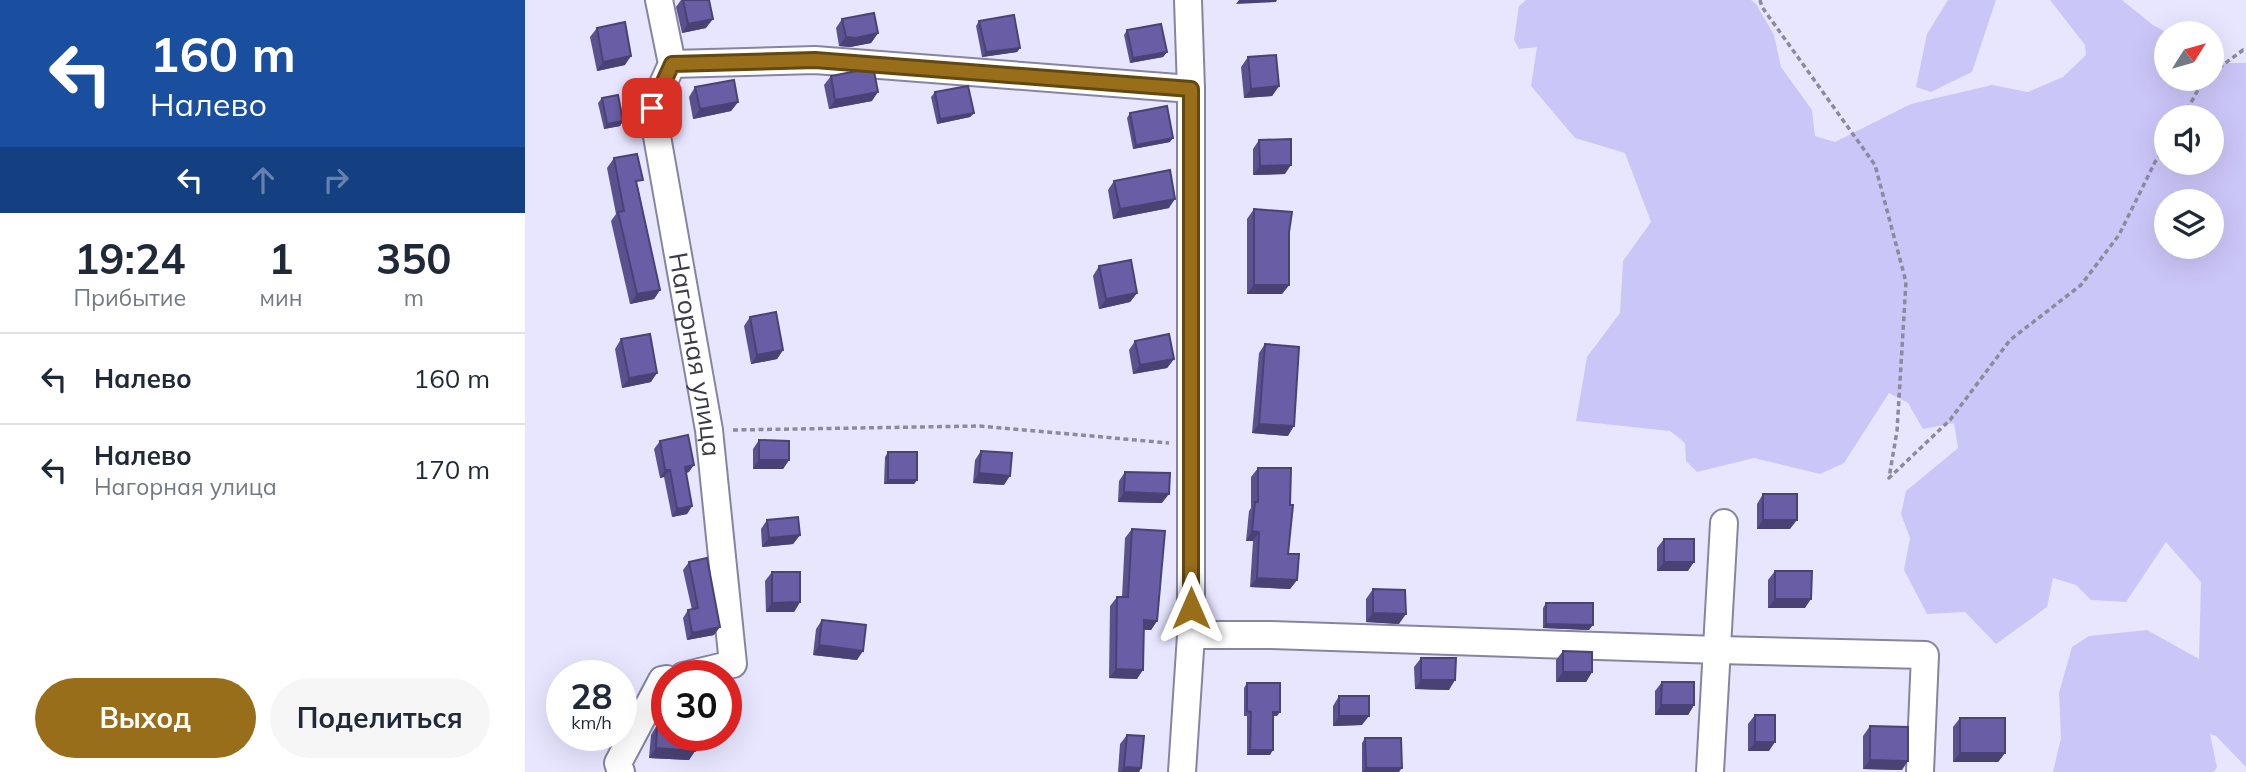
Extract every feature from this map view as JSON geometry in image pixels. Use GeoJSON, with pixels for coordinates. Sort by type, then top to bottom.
{"type":"FeatureCollection","features":[{"type":"Feature","properties":{"kind":"street"},"geometry":{"type":"LineString","coordinates":[[659,0],[672,64],[815,60],[1191,89]]}},
{"type":"Feature","properties":{"kind":"street"},"geometry":{"type":"LineString","coordinates":[[1182,772],[1191,635],[1191,89],[1188,0]]}},
{"type":"Feature","properties":{"kind":"street","name":"Нагорная улица"},"geometry":{"type":"LineString","coordinates":[[672,64],[652,108],[709,430],[733,660]]}},
{"type":"Feature","properties":{"kind":"street"},"geometry":{"type":"LineString","coordinates":[[1710,772],[1724,523]]}},
{"type":"Feature","properties":{"kind":"street"},"geometry":{"type":"LineString","coordinates":[[1191,635],[1285,635],[1925,655],[1920,772]]}},
{"type":"Feature","properties":{"kind":"street"},"geometry":{"type":"LineString","coordinates":[[621,772],[618,763],[651,701]]}},
{"type":"Feature","properties":{"kind":"path"},"geometry":{"type":"LineString","coordinates":[[1760,0],[1762,7],[1875,165],[1906,282],[1897,431],[1889,478],[1950,420],[2010,340],[2081,285],[2119,235],[2154,164]]}},
{"type":"Feature","properties":{"kind":"path"},"geometry":{"type":"LineString","coordinates":[[2224,64],[2243,50],[2246,51]]}},
{"type":"Feature","properties":{"kind":"path"},"geometry":{"type":"LineString","coordinates":[[709,430],[980,426],[1192,446]]}},
{"type":"Feature","properties":{"kind":"shaded area"},"geometry":{"type":"Polygon","coordinates":[[[1526,0],[1751,0],[1774,35],[1781,67],[1812,110],[1815,136],[1835,142],[1911,104],[1992,85],[2028,92],[2063,77],[2086,55],[2085,45],[2050,0],[2122,0],[2154,26],[2154,91],[2224,91],[2224,63],[2246,63],[2246,767],[2216,736],[2210,734],[2217,767],[2214,772],[2053,772],[2061,738],[2059,693],[2072,647],[2089,636],[2147,630],[2199,659],[2201,582],[2166,542],[2126,602],[2091,600],[2076,585],[2053,578],[2047,607],[1996,644],[1965,612],[1927,614],[1904,570],[1910,538],[1901,514],[1906,491],[1958,448],[1954,423],[1923,429],[1908,403],[1889,393],[1844,463],[1820,474],[1754,458],[1697,472],[1686,461],[1685,443],[1670,431],[1576,421],[1587,357],[1620,313],[1623,261],[1651,222],[1625,153],[1575,138],[1531,86],[1537,47],[1519,49],[1514,40],[1519,6],[1526,0]]]}},
{"type":"Feature","properties":{"kind":"shaded area"},"geometry":{"type":"Polygon","coordinates":[[[1948,0],[1996,0],[1972,72],[1931,92],[1916,87],[1927,34],[1948,0]]]}},
{"type":"Feature","properties":{"kind":"building"},"geometry":{"type":"Polygon","coordinates":[[[683,0],[709,0],[713,19],[688,24],[683,0]]]}},
{"type":"Feature","properties":{"kind":"building"},"geometry":{"type":"Polygon","coordinates":[[[874,13],[878,33],[856,38],[846,37],[842,19],[874,13]]]}},
{"type":"Feature","properties":{"kind":"building"},"geometry":{"type":"Polygon","coordinates":[[[1014,15],[1020,48],[986,52],[979,21],[1014,15]]]}},
{"type":"Feature","properties":{"kind":"building"},"geometry":{"type":"Polygon","coordinates":[[[625,22],[631,56],[603,62],[597,28],[625,22]]]}},
{"type":"Feature","properties":{"kind":"building"},"geometry":{"type":"Polygon","coordinates":[[[1161,24],[1167,52],[1133,58],[1127,30],[1161,24]]]}},
{"type":"Feature","properties":{"kind":"building"},"geometry":{"type":"Polygon","coordinates":[[[1276,55],[1279,86],[1251,89],[1248,57],[1276,55]]]}},
{"type":"Feature","properties":{"kind":"building"},"geometry":{"type":"Polygon","coordinates":[[[862,70],[874,71],[878,92],[835,100],[831,76],[862,70]]]}},
{"type":"Feature","properties":{"kind":"building"},"geometry":{"type":"Polygon","coordinates":[[[734,80],[738,102],[700,109],[695,87],[734,80]]]}},
{"type":"Feature","properties":{"kind":"building"},"geometry":{"type":"Polygon","coordinates":[[[968,86],[974,113],[940,119],[935,92],[968,86]]]}},
{"type":"Feature","properties":{"kind":"building"},"geometry":{"type":"Polygon","coordinates":[[[618,95],[623,121],[607,124],[602,98],[618,95]]]}},
{"type":"Feature","properties":{"kind":"building"},"geometry":{"type":"Polygon","coordinates":[[[1167,106],[1173,138],[1136,145],[1130,113],[1167,106]]]}},
{"type":"Feature","properties":{"kind":"building"},"geometry":{"type":"Polygon","coordinates":[[[1291,139],[1291,165],[1260,166],[1259,140],[1291,139]]]}},
{"type":"Feature","properties":{"kind":"building"},"geometry":{"type":"Polygon","coordinates":[[[637,154],[643,180],[636,181],[660,290],[637,294],[618,212],[624,211],[614,158],[637,154]]]}},
{"type":"Feature","properties":{"kind":"building"},"geometry":{"type":"Polygon","coordinates":[[[1170,170],[1175,199],[1120,209],[1114,181],[1170,170]]]}},
{"type":"Feature","properties":{"kind":"building"},"geometry":{"type":"Polygon","coordinates":[[[1254,209],[1292,212],[1289,232],[1289,285],[1254,285],[1254,209]]]}},
{"type":"Feature","properties":{"kind":"building"},"geometry":{"type":"Polygon","coordinates":[[[1131,260],[1137,293],[1106,299],[1099,266],[1131,260]]]}},
{"type":"Feature","properties":{"kind":"building"},"geometry":{"type":"Polygon","coordinates":[[[776,312],[783,350],[757,355],[750,317],[776,312]]]}},
{"type":"Feature","properties":{"kind":"building"},"geometry":{"type":"Polygon","coordinates":[[[650,334],[657,373],[629,378],[621,339],[650,334]]]}},
{"type":"Feature","properties":{"kind":"building"},"geometry":{"type":"Polygon","coordinates":[[[1169,334],[1174,359],[1140,365],[1135,341],[1169,334]]]}},
{"type":"Feature","properties":{"kind":"building"},"geometry":{"type":"Polygon","coordinates":[[[1265,344],[1299,347],[1294,426],[1259,424],[1265,344]]]}},
{"type":"Feature","properties":{"kind":"building"},"geometry":{"type":"Polygon","coordinates":[[[688,435],[694,465],[685,467],[692,506],[677,509],[670,470],[665,470],[660,441],[688,435]]]}},
{"type":"Feature","properties":{"kind":"building"},"geometry":{"type":"Polygon","coordinates":[[[759,440],[789,441],[789,460],[759,460],[759,440]]]}},
{"type":"Feature","properties":{"kind":"building"},"geometry":{"type":"Polygon","coordinates":[[[981,451],[1012,453],[1010,476],[979,473],[981,451]]]}},
{"type":"Feature","properties":{"kind":"building"},"geometry":{"type":"Polygon","coordinates":[[[888,452],[917,452],[917,480],[888,480],[888,452]]]}},
{"type":"Feature","properties":{"kind":"building"},"geometry":{"type":"Polygon","coordinates":[[[1258,468],[1291,468],[1290,505],[1293,505],[1288,554],[1299,554],[1297,580],[1257,578],[1259,532],[1252,531],[1255,502],[1258,502],[1258,468]]]}},
{"type":"Feature","properties":{"kind":"building"},"geometry":{"type":"Polygon","coordinates":[[[1125,472],[1170,473],[1169,494],[1124,492],[1125,472]]]}},
{"type":"Feature","properties":{"kind":"building"},"geometry":{"type":"Polygon","coordinates":[[[1763,494],[1797,494],[1797,520],[1763,520],[1763,494]]]}},
{"type":"Feature","properties":{"kind":"building"},"geometry":{"type":"Polygon","coordinates":[[[798,517],[800,535],[769,538],[767,520],[798,517]]]}},
{"type":"Feature","properties":{"kind":"building"},"geometry":{"type":"Polygon","coordinates":[[[1132,529],[1165,531],[1157,621],[1144,620],[1143,670],[1116,669],[1117,597],[1128,597],[1132,529]]]}},
{"type":"Feature","properties":{"kind":"building"},"geometry":{"type":"Polygon","coordinates":[[[1664,539],[1694,539],[1694,562],[1664,562],[1664,539]]]}},
{"type":"Feature","properties":{"kind":"building"},"geometry":{"type":"Polygon","coordinates":[[[707,558],[720,627],[692,633],[688,610],[698,608],[689,562],[707,558]]]}},
{"type":"Feature","properties":{"kind":"building"},"geometry":{"type":"Polygon","coordinates":[[[1775,571],[1812,571],[1811,599],[1775,599],[1775,571]]]}},
{"type":"Feature","properties":{"kind":"building"},"geometry":{"type":"Polygon","coordinates":[[[772,572],[800,572],[800,602],[772,603],[772,572]]]}},
{"type":"Feature","properties":{"kind":"building"},"geometry":{"type":"Polygon","coordinates":[[[1373,589],[1405,590],[1406,614],[1373,613],[1373,589]]]}},
{"type":"Feature","properties":{"kind":"building"},"geometry":{"type":"Polygon","coordinates":[[[1546,603],[1593,603],[1593,625],[1546,624],[1546,603]]]}},
{"type":"Feature","properties":{"kind":"building"},"geometry":{"type":"Polygon","coordinates":[[[822,620],[866,625],[863,651],[819,645],[822,620]]]}},
{"type":"Feature","properties":{"kind":"building"},"geometry":{"type":"Polygon","coordinates":[[[1563,651],[1592,652],[1592,672],[1563,672],[1563,651]]]}},
{"type":"Feature","properties":{"kind":"building"},"geometry":{"type":"Polygon","coordinates":[[[1421,658],[1456,658],[1455,680],[1421,680],[1421,658]]]}},
{"type":"Feature","properties":{"kind":"building"},"geometry":{"type":"Polygon","coordinates":[[[1662,682],[1694,682],[1694,705],[1661,705],[1662,682]]]}},
{"type":"Feature","properties":{"kind":"building"},"geometry":{"type":"Polygon","coordinates":[[[1247,683],[1280,683],[1280,712],[1273,712],[1273,750],[1250,750],[1251,712],[1247,711],[1247,683]]]}},
{"type":"Feature","properties":{"kind":"building"},"geometry":{"type":"Polygon","coordinates":[[[1339,696],[1369,696],[1369,716],[1339,716],[1339,696]]]}},
{"type":"Feature","properties":{"kind":"building"},"geometry":{"type":"Polygon","coordinates":[[[1755,715],[1775,715],[1775,742],[1755,742],[1755,715]]]}},
{"type":"Feature","properties":{"kind":"building"},"geometry":{"type":"Polygon","coordinates":[[[1960,718],[2005,718],[2005,753],[1960,753],[1960,718]]]}},
{"type":"Feature","properties":{"kind":"building"},"geometry":{"type":"Polygon","coordinates":[[[1870,726],[1908,727],[1908,761],[1870,760],[1870,726]]]}},
{"type":"Feature","properties":{"kind":"building"},"geometry":{"type":"Polygon","coordinates":[[[1127,735],[1144,736],[1141,768],[1124,767],[1127,735]]]}},
{"type":"Feature","properties":{"kind":"building"},"geometry":{"type":"Polygon","coordinates":[[[1365,738],[1401,738],[1402,768],[1366,768],[1365,738]]]}},
{"type":"Feature","properties":{"kind":"route"},"geometry":{"type":"LineString","coordinates":[[652,108],[672,64],[815,60],[1191,89],[1191,608]]}}]}
